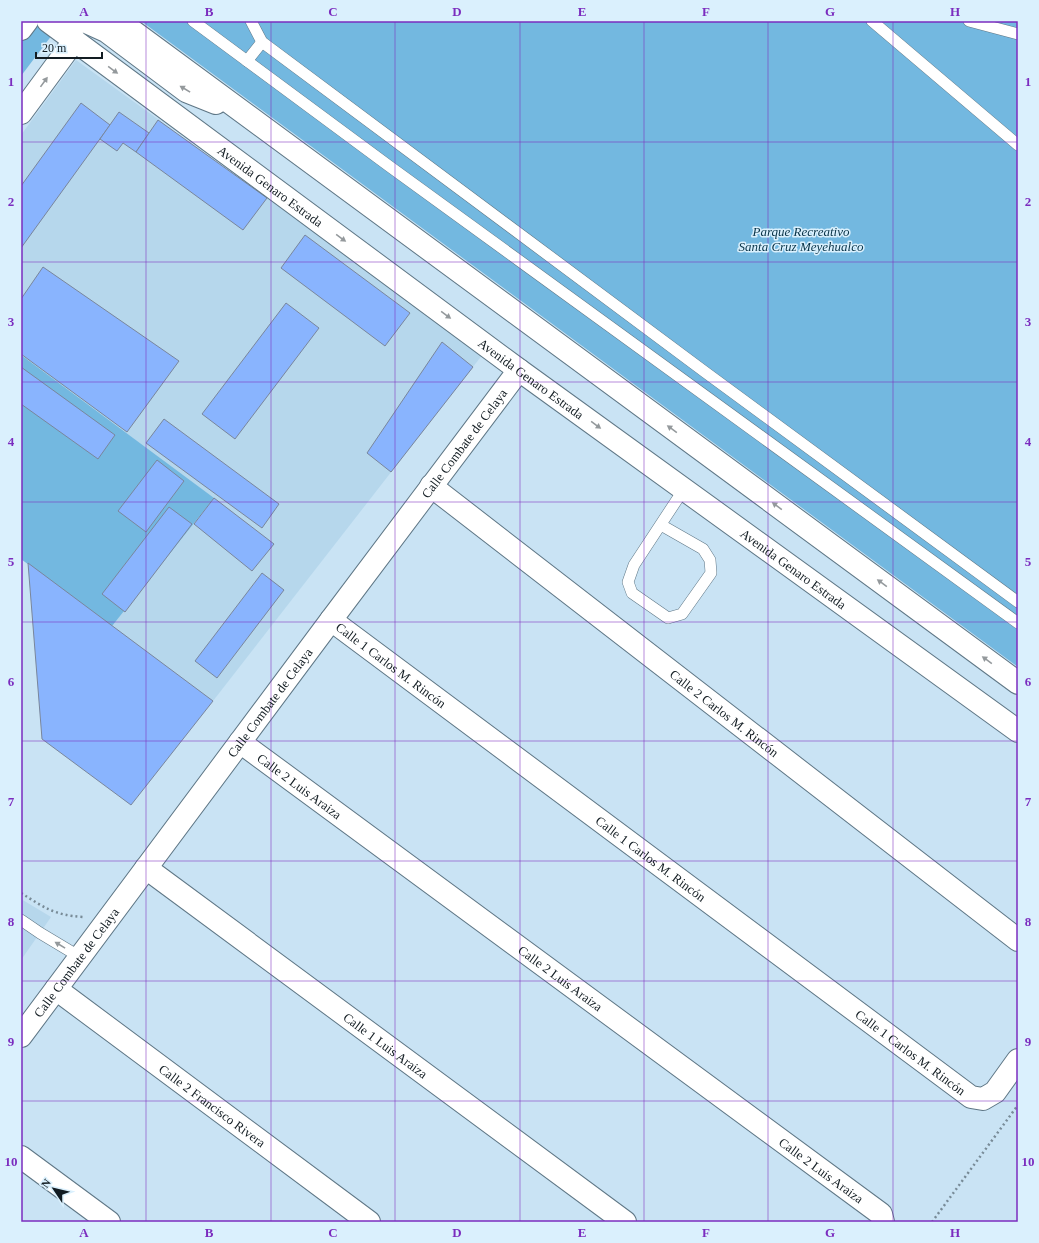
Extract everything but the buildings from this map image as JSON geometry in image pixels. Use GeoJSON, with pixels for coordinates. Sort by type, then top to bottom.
{"type":"FeatureCollection","features":[{"type":"Feature","properties":{"kind":"street"},"geometry":{"type":"LineString","coordinates":[[21,29],[27,21]]}},
{"type":"Feature","properties":{"kind":"street","name":"Avenida Genaro Estrada"},"geometry":{"type":"LineString","coordinates":[[48,21],[71,31],[520,370],[1018,731]]}},
{"type":"Feature","properties":{"kind":"street"},"geometry":{"type":"LineString","coordinates":[[84,21],[106,31],[186,91],[246,116]]}},
{"type":"Feature","properties":{"kind":"street"},"geometry":{"type":"LineString","coordinates":[[119,21],[1018,683]]}},
{"type":"Feature","properties":{"kind":"street"},"geometry":{"type":"LineString","coordinates":[[21,113],[71,31]]}},
{"type":"Feature","properties":{"kind":"street","name":"Calle Combate de Celaya"},"geometry":{"type":"LineString","coordinates":[[21,1036],[431,486],[520,370]]}},
{"type":"Feature","properties":{"kind":"street","name":"Calle 2 Carlos M. Rincón"},"geometry":{"type":"LineString","coordinates":[[431,486],[1018,940]]}},
{"type":"Feature","properties":{"kind":"street","name":"Calle 1 Carlos M. Rincón"},"geometry":{"type":"LineString","coordinates":[[331,620],[971,1097],[983,1099],[995,1092],[1018,1060]]}},
{"type":"Feature","properties":{"kind":"street","name":"Calle 2 Luis Araiza"},"geometry":{"type":"LineString","coordinates":[[240,742],[882,1218]]}},
{"type":"Feature","properties":{"kind":"street","name":"Calle 1 Luis Araiza"},"geometry":{"type":"LineString","coordinates":[[146,868],[625,1222]]}},
{"type":"Feature","properties":{"kind":"street","name":"Calle 2 Francisco Rivera"},"geometry":{"type":"LineString","coordinates":[[56,989],[369,1222]]}},
{"type":"Feature","properties":{"kind":"street"},"geometry":{"type":"LineString","coordinates":[[21,1157],[109,1222]]}},
{"type":"Feature","properties":{"kind":"lane"},"geometry":{"type":"LineString","coordinates":[[193,21],[382,161],[1018,623]]}},
{"type":"Feature","properties":{"kind":"lane"},"geometry":{"type":"LineString","coordinates":[[251,21],[262,42],[731,391],[1018,602]]}},
{"type":"Feature","properties":{"kind":"lane"},"geometry":{"type":"LineString","coordinates":[[872,21],[1018,145]]}},
{"type":"Feature","properties":{"kind":"lane"},"geometry":{"type":"LineString","coordinates":[[968,21],[1018,34]]}},
{"type":"Feature","properties":{"kind":"lane"},"geometry":{"type":"LineString","coordinates":[[247,61],[262,42]]}},
{"type":"Feature","properties":{"kind":"lane"},"geometry":{"type":"LineString","coordinates":[[661,525],[702,549],[710,560],[711,573],[682,614],[668,618],[632,593],[628,582],[634,565],[684,489]]}},
{"type":"Feature","properties":{"kind":"lane"},"geometry":{"type":"LineString","coordinates":[[21,920],[80,957]]}},
{"type":"Feature","properties":{"kind":"path"},"geometry":{"type":"LineString","coordinates":[[21,893],[49,910],[66,916],[108,920]]}},
{"type":"Feature","properties":{"kind":"path"},"geometry":{"type":"LineString","coordinates":[[932,1222],[1018,1105]]}},
{"type":"Feature","properties":{"kind":"shaded area"},"geometry":{"type":"Polygon","coordinates":[[[76,60],[483,354],[213,701],[21,559],[21,135],[76,60]]]}},
{"type":"Feature","properties":{"kind":"shaded area"},"geometry":{"type":"Polygon","coordinates":[[[21,899],[51,917],[21,960],[21,899]]]}},
{"type":"Feature","properties":{"kind":"green space"},"geometry":{"type":"Polygon","coordinates":[[[30,21],[52,35],[21,76],[21,33],[30,21]]]}},
{"type":"Feature","properties":{"kind":"green space","name":"Parque Recreativo Santa Cruz Meyehualco"},"geometry":{"type":"Polygon","coordinates":[[[141,21],[1018,21],[1018,667],[141,21]]]}},
{"type":"Feature","properties":{"kind":"green space"},"geometry":{"type":"Polygon","coordinates":[[[21,355],[214,498],[112,626],[21,559],[21,355]]]}}]}
